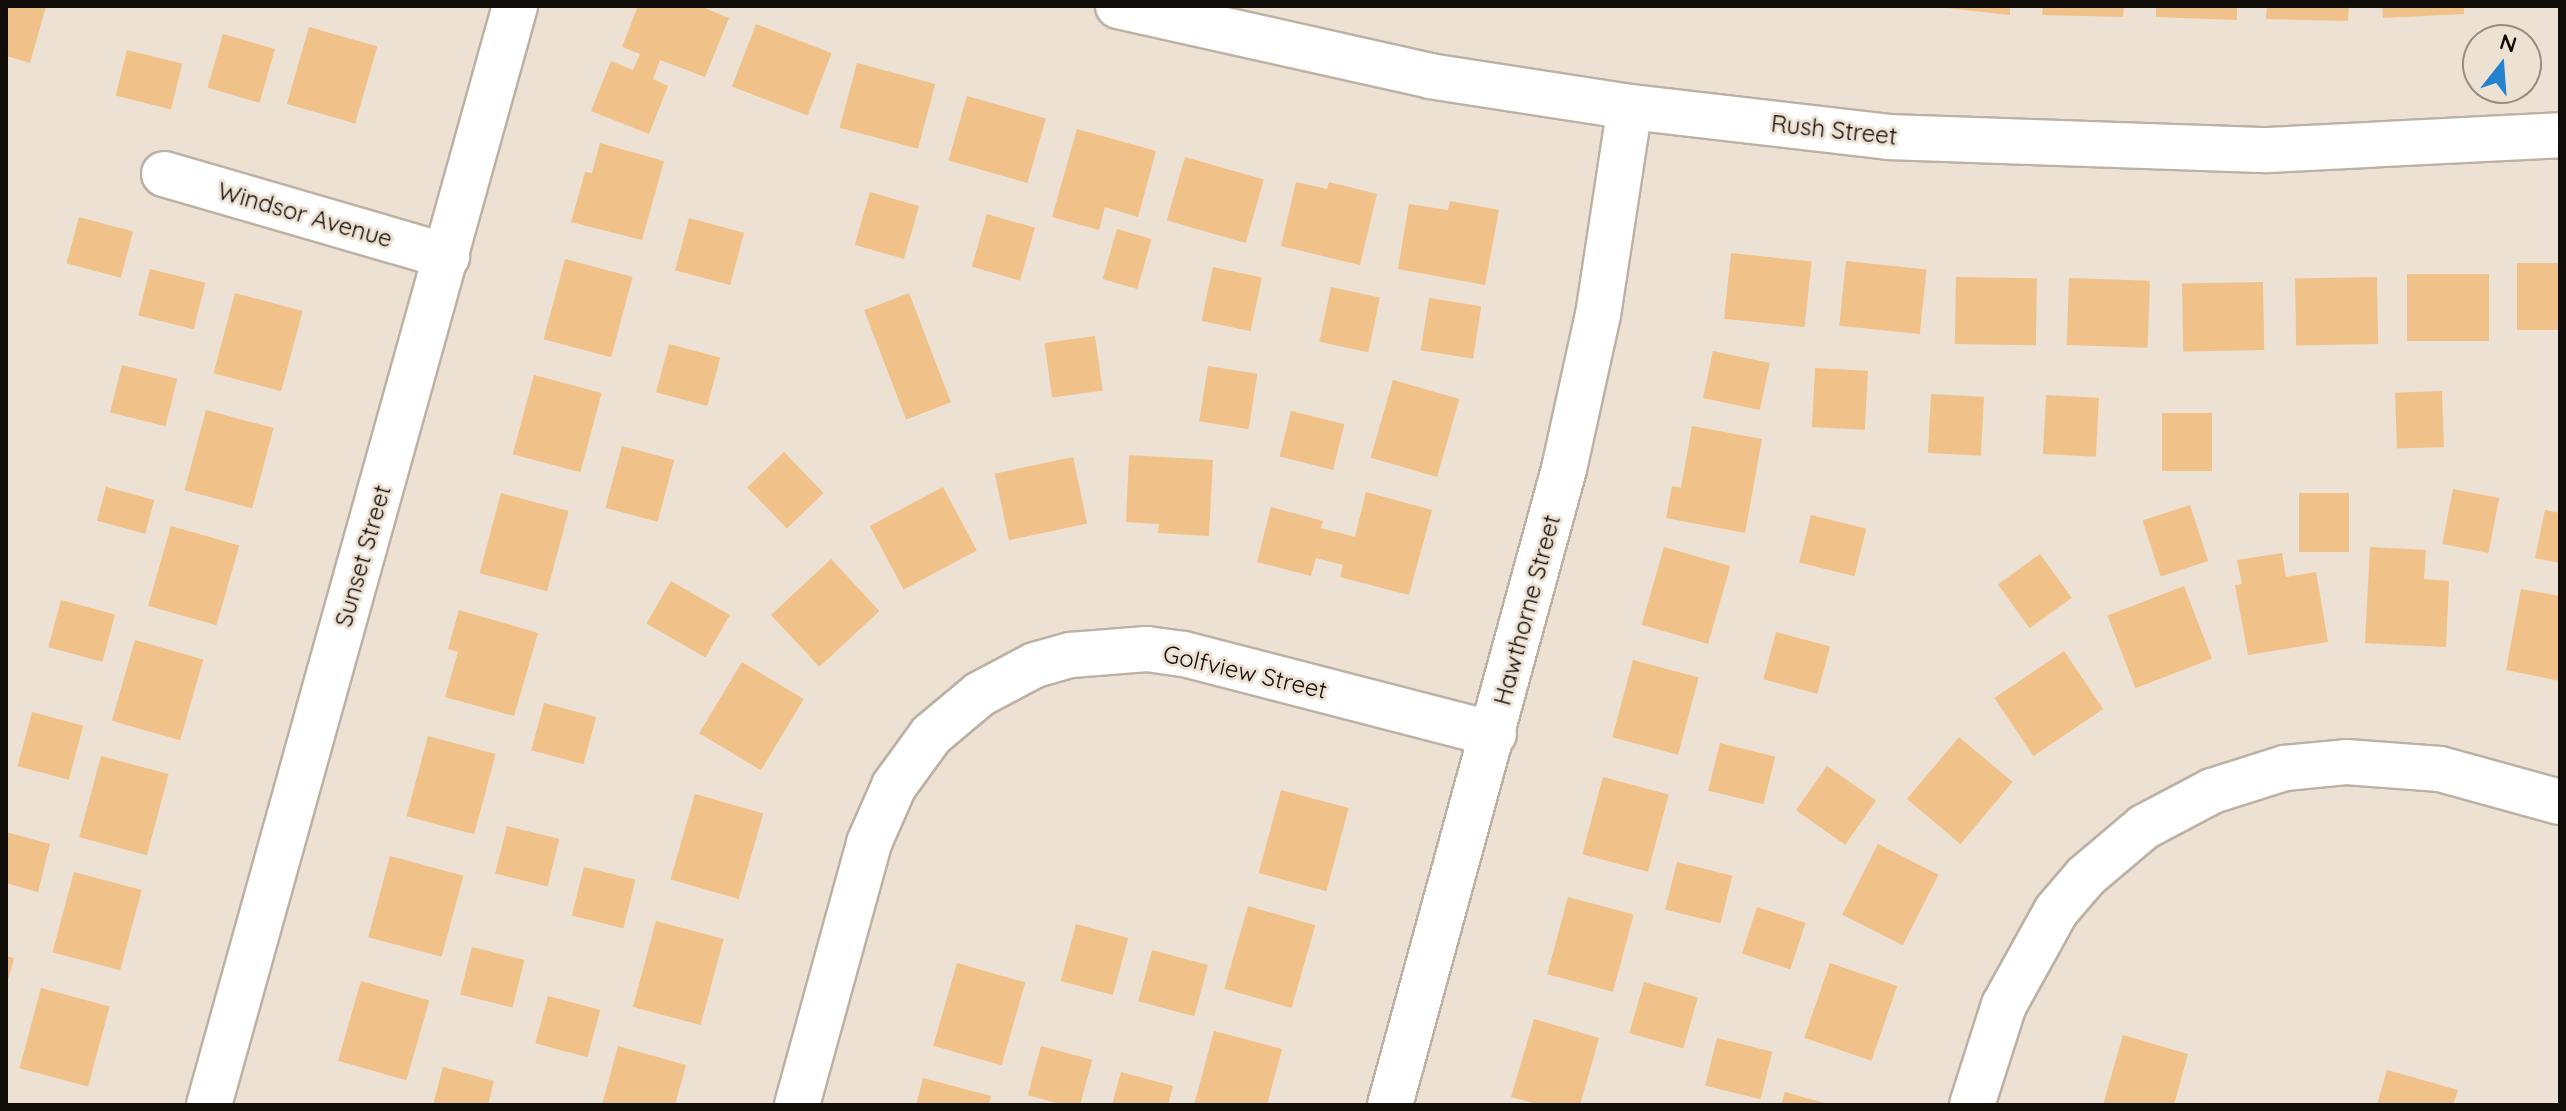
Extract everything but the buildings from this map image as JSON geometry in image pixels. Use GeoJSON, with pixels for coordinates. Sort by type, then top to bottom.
{"type":"FeatureCollection","features":[{"type":"Feature","properties":{"kind":"street","name":"Sunset Street"},"geometry":{"type":"LineString","coordinates":[[209,1105],[515,6]]}},
{"type":"Feature","properties":{"kind":"street","name":"Rush Street"},"geometry":{"type":"LineString","coordinates":[[1118,6],[1430,76],[1630,107],[1888,137],[2136,149],[2268,150],[2560,135]]}},
{"type":"Feature","properties":{"kind":"street","name":"Hawthorne Street"},"geometry":{"type":"LineString","coordinates":[[1390,1105],[1494,734],[1564,469],[1598,315],[1630,107]]}},
{"type":"Feature","properties":{"kind":"street","name":"Windsor Avenue"},"geometry":{"type":"LineString","coordinates":[[164,174],[447,256]]}},
{"type":"Feature","properties":{"kind":"street","name":"Golfview Street"},"geometry":{"type":"LineString","coordinates":[[797,1105],[869,843],[894,786],[931,735],[980,694],[1035,665],[1071,655],[1147,649],[1184,654],[1494,734]]}},
{"type":"Feature","properties":{"kind":"street"},"geometry":{"type":"LineString","coordinates":[[1972,1105],[2004,1005],[2056,911],[2086,876],[2144,827],[2212,791],[2285,768],[2346,762],[2440,769],[2560,802]]}}]}
